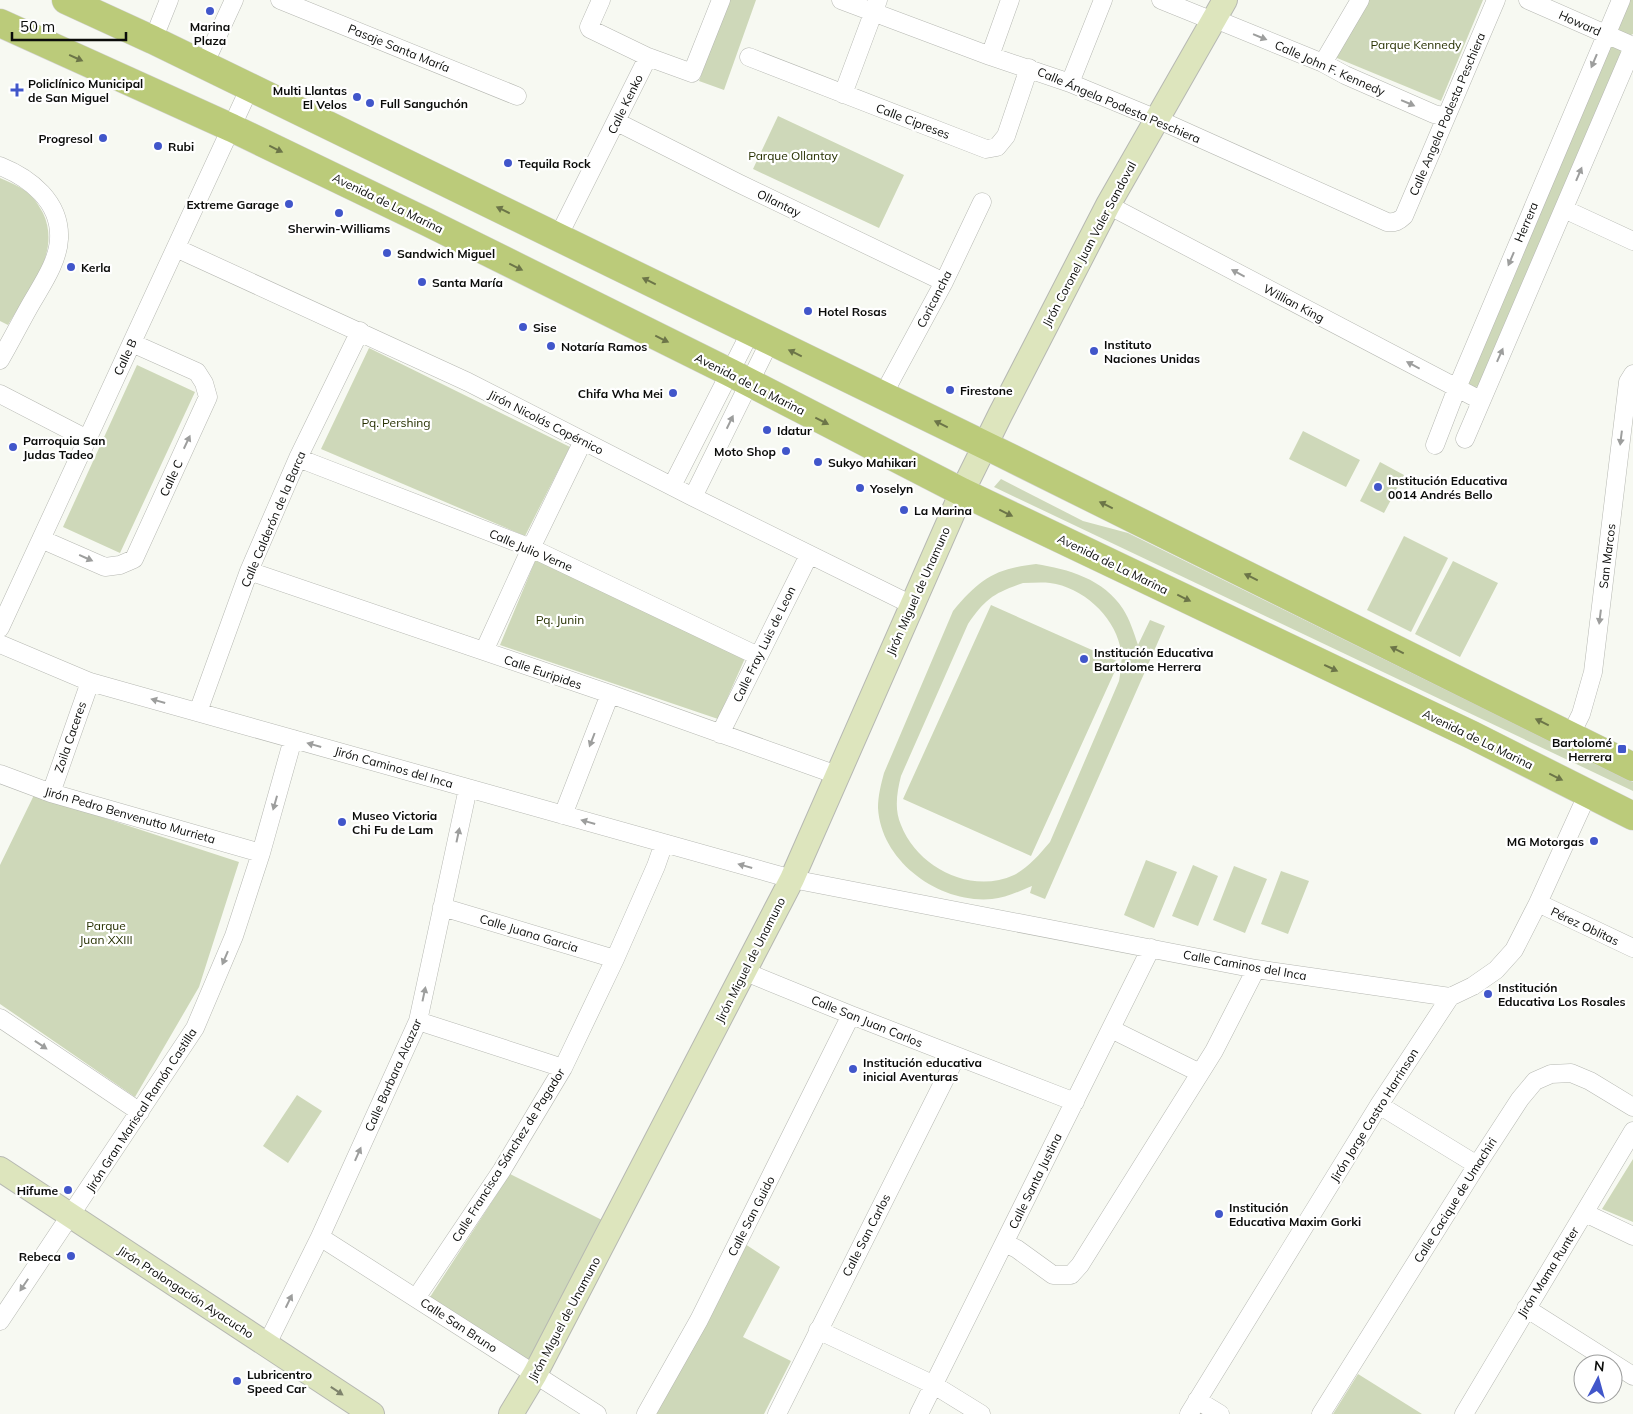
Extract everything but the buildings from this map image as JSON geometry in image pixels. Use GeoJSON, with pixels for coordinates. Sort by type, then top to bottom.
{"type":"FeatureCollection","features":[{"type":"Feature","properties":{"kind":"main road"},"geometry":{"type":"LineString","coordinates":[[66,0],[153,40],[883,395],[1633,767]]}},
{"type":"Feature","properties":{"kind":"main road","name":"Avenida de La Marina"},"geometry":{"type":"LineString","coordinates":[[0,23],[232,128],[427,222],[740,378],[962,492],[1472,735],[1633,816]]}},
{"type":"Feature","properties":{"kind":"street"},"geometry":{"type":"LineString","coordinates":[[153,40],[169,0]]}},
{"type":"Feature","properties":{"kind":"street"},"geometry":{"type":"LineString","coordinates":[[204,65],[234,0]]}},
{"type":"Feature","properties":{"kind":"street","name":"Pasaje Santa María"},"geometry":{"type":"LineString","coordinates":[[280,0],[517,96]]}},
{"type":"Feature","properties":{"kind":"street"},"geometry":{"type":"LineString","coordinates":[[601,0],[588,27],[590,29],[648,57],[692,73],[721,0]]}},
{"type":"Feature","properties":{"kind":"street","name":"Calle Ángela Podesta Peschiera"},"geometry":{"type":"LineString","coordinates":[[841,0],[876,6],[990,56],[1070,83],[1392,223]]}},
{"type":"Feature","properties":{"kind":"street"},"geometry":{"type":"LineString","coordinates":[[990,56],[1010,0]]}},
{"type":"Feature","properties":{"kind":"street"},"geometry":{"type":"LineString","coordinates":[[1070,83],[1103,0]]}},
{"type":"Feature","properties":{"kind":"street","name":"Calle John F. Kennedy"},"geometry":{"type":"LineString","coordinates":[[1161,0],[1217,13],[1354,79],[1434,114],[1446,117]]}},
{"type":"Feature","properties":{"kind":"street"},"geometry":{"type":"LineString","coordinates":[[1323,63],[1360,0]]}},
{"type":"Feature","properties":{"kind":"street","name":"Calle Angela Podesta Peschiera"},"geometry":{"type":"LineString","coordinates":[[1392,223],[1404,216],[1496,0]]}},
{"type":"Feature","properties":{"kind":"street","name":"Howard"},"geometry":{"type":"LineString","coordinates":[[1528,0],[1633,46]]}},
{"type":"Feature","properties":{"kind":"street","name":"Herrera"},"geometry":{"type":"LineString","coordinates":[[1435,445],[1457,388],[1621,0]]}},
{"type":"Feature","properties":{"kind":"street"},"geometry":{"type":"LineString","coordinates":[[843,94],[876,6]]}},
{"type":"Feature","properties":{"kind":"street","name":"Jirón Coronel Juan Valer Sandoval"},"geometry":{"type":"LineString","coordinates":[[962,492],[1108,205],[1217,13]]}},
{"type":"Feature","properties":{"kind":"street"},"geometry":{"type":"LineString","coordinates":[[1465,439],[1480,400],[1633,46]]}},
{"type":"Feature","properties":{"kind":"street","name":"Calle Kenko"},"geometry":{"type":"LineString","coordinates":[[558,237],[648,57]]}},
{"type":"Feature","properties":{"kind":"street","name":"Calle Cipreses"},"geometry":{"type":"LineString","coordinates":[[749,57],[986,149],[997,147],[1006,136],[1030,68]]}},
{"type":"Feature","properties":{"kind":"street","name":"Calle B"},"geometry":{"type":"LineString","coordinates":[[0,628],[250,87]]}},
{"type":"Feature","properties":{"kind":"street","name":"Ollantay"},"geometry":{"type":"LineString","coordinates":[[617,122],[747,188],[944,282]]}},
{"type":"Feature","properties":{"kind":"street"},"geometry":{"type":"LineString","coordinates":[[0,166],[20,174],[48,201],[57,217],[59,239],[56,256],[48,273],[6,336],[0,360]]}},
{"type":"Feature","properties":{"kind":"street","name":"Coricancha"},"geometry":{"type":"LineString","coordinates":[[883,395],[944,282],[982,202]]}},
{"type":"Feature","properties":{"kind":"street","name":"Willian King"},"geometry":{"type":"LineString","coordinates":[[1108,205],[1480,400]]}},
{"type":"Feature","properties":{"kind":"street"},"geometry":{"type":"LineString","coordinates":[[1564,209],[1633,241]]}},
{"type":"Feature","properties":{"kind":"street","name":"Jirón Nicolás Copérnico"},"geometry":{"type":"LineString","coordinates":[[176,248],[468,382],[692,497],[912,605]]}},
{"type":"Feature","properties":{"kind":"street","name":"Calle Calderón de la Barca"},"geometry":{"type":"LineString","coordinates":[[198,712],[249,570],[298,458],[360,331]]}},
{"type":"Feature","properties":{"kind":"street"},"geometry":{"type":"LineString","coordinates":[[692,497],[740,378],[761,336]]}},
{"type":"Feature","properties":{"kind":"street","name":"Calle C"},"geometry":{"type":"LineString","coordinates":[[41,539],[105,567],[120,566],[134,559],[208,397],[204,382],[197,372],[132,343]]}},
{"type":"Feature","properties":{"kind":"street","name":"San Marcos"},"geometry":{"type":"LineString","coordinates":[[1570,736],[1581,714],[1593,672],[1628,382],[1633,374]]}},
{"type":"Feature","properties":{"kind":"street"},"geometry":{"type":"LineString","coordinates":[[672,486],[740,378]]}},
{"type":"Feature","properties":{"kind":"street"},"geometry":{"type":"LineString","coordinates":[[0,394],[88,439]]}},
{"type":"Feature","properties":{"kind":"street"},"geometry":{"type":"LineString","coordinates":[[484,651],[583,441]]}},
{"type":"Feature","properties":{"kind":"street","name":"Calle Julio Verne"},"geometry":{"type":"LineString","coordinates":[[298,458],[531,548],[758,656]]}},
{"type":"Feature","properties":{"kind":"street","name":"Jirón Miguel de Unamuno"},"geometry":{"type":"LineString","coordinates":[[512,1414],[535,1374],[792,879],[962,492]]}},
{"type":"Feature","properties":{"kind":"street","name":"Calle Fray Luis de Leon"},"geometry":{"type":"LineString","coordinates":[[720,734],[809,555]]}},
{"type":"Feature","properties":{"kind":"street","name":"Calle Euripides"},"geometry":{"type":"LineString","coordinates":[[249,570],[610,694],[837,775]]}},
{"type":"Feature","properties":{"kind":"street","name":"Jirón Caminos del Inca"},"geometry":{"type":"LineString","coordinates":[[0,644],[90,682],[792,879]]}},
{"type":"Feature","properties":{"kind":"street","name":"Zoila Caceres"},"geometry":{"type":"LineString","coordinates":[[50,793],[90,682]]}},
{"type":"Feature","properties":{"kind":"street"},"geometry":{"type":"LineString","coordinates":[[563,815],[610,694]]}},
{"type":"Feature","properties":{"kind":"street","name":"Jirón Gran Mariscal Ramón Castilla"},"geometry":{"type":"LineString","coordinates":[[0,1321],[195,1028],[234,936],[292,739]]}},
{"type":"Feature","properties":{"kind":"street","name":"Jirón Pedro Benvenutto Murrieta"},"geometry":{"type":"LineString","coordinates":[[0,774],[50,793],[260,853]]}},
{"type":"Feature","properties":{"kind":"street","name":"Calle Barbara Alcazar"},"geometry":{"type":"LineString","coordinates":[[267,1344],[320,1237],[418,1021],[468,788]]}},
{"type":"Feature","properties":{"kind":"street"},"geometry":{"type":"LineString","coordinates":[[1450,997],[1473,986],[1496,970],[1514,950],[1538,903],[1588,793]]}},
{"type":"Feature","properties":{"kind":"street","name":"Calle Francisca Sánchez de Pagador"},"geometry":{"type":"LineString","coordinates":[[416,1298],[502,1170],[563,1068],[616,959],[664,843]]}},
{"type":"Feature","properties":{"kind":"street","name":"Calle Caminos del Inca"},"geometry":{"type":"LineString","coordinates":[[792,879],[1256,969],[1450,997]]}},
{"type":"Feature","properties":{"kind":"street","name":"Pérez Oblitas"},"geometry":{"type":"LineString","coordinates":[[1538,903],[1633,948]]}},
{"type":"Feature","properties":{"kind":"street","name":"Calle Juana Garcia"},"geometry":{"type":"LineString","coordinates":[[442,908],[616,959]]}},
{"type":"Feature","properties":{"kind":"street","name":"Calle Santa Justina"},"geometry":{"type":"LineString","coordinates":[[919,1414],[1150,948]]}},
{"type":"Feature","properties":{"kind":"street"},"geometry":{"type":"LineString","coordinates":[[1005,1243],[1017,1249],[1053,1275],[1071,1275],[1080,1265],[1214,1051],[1256,969]]}},
{"type":"Feature","properties":{"kind":"street","name":"Calle San Juan Carlos"},"geometry":{"type":"LineString","coordinates":[[743,971],[956,1057],[1075,1102]]}},
{"type":"Feature","properties":{"kind":"street","name":"Jirón Jorge Castro Harrinson"},"geometry":{"type":"LineString","coordinates":[[1193,1407],[1379,1105],[1450,997]]}},
{"type":"Feature","properties":{"kind":"street","name":"Calle San Guido"},"geometry":{"type":"LineString","coordinates":[[646,1414],[699,1320],[851,1015]]}},
{"type":"Feature","properties":{"kind":"street"},"geometry":{"type":"LineString","coordinates":[[0,1018],[140,1112]]}},
{"type":"Feature","properties":{"kind":"street"},"geometry":{"type":"LineString","coordinates":[[418,1021],[563,1068]]}},
{"type":"Feature","properties":{"kind":"street"},"geometry":{"type":"LineString","coordinates":[[1111,1029],[1200,1073]]}},
{"type":"Feature","properties":{"kind":"street","name":"Calle San Carlos"},"geometry":{"type":"LineString","coordinates":[[777,1414],[956,1057]]}},
{"type":"Feature","properties":{"kind":"street","name":"Calle Cacique de Umachiri"},"geometry":{"type":"LineString","coordinates":[[1321,1414],[1476,1166],[1520,1099],[1535,1082],[1551,1074],[1571,1073],[1590,1081],[1633,1106]]}},
{"type":"Feature","properties":{"kind":"street"},"geometry":{"type":"LineString","coordinates":[[1379,1105],[1476,1166]]}},
{"type":"Feature","properties":{"kind":"street","name":"Jirón Mama Runter"},"geometry":{"type":"LineString","coordinates":[[1464,1414],[1633,1131]]}},
{"type":"Feature","properties":{"kind":"street","name":"Jirón Prolongación Ayacucho"},"geometry":{"type":"LineString","coordinates":[[0,1169],[372,1414]]}},
{"type":"Feature","properties":{"kind":"street"},"geometry":{"type":"LineString","coordinates":[[1585,1213],[1633,1236]]}},
{"type":"Feature","properties":{"kind":"street","name":"Calle San Bruno"},"geometry":{"type":"LineString","coordinates":[[320,1237],[597,1414]]}},
{"type":"Feature","properties":{"kind":"street"},"geometry":{"type":"LineString","coordinates":[[1526,1308],[1633,1376]]}},
{"type":"Feature","properties":{"kind":"street"},"geometry":{"type":"LineString","coordinates":[[818,1330],[934,1385],[982,1414]]}},
{"type":"Feature","properties":{"kind":"street"},"geometry":{"type":"LineString","coordinates":[[1193,1407],[1220,1414]]}},
{"type":"Feature","properties":{"kind":"green space"},"geometry":{"type":"Polygon","coordinates":[[[728,0],[756,0],[724,90],[699,81],[728,0]]]}},
{"type":"Feature","properties":{"kind":"green space","name":"Parque Kennedy"},"geometry":{"type":"Polygon","coordinates":[[[1363,0],[1483,0],[1441,101],[1337,58],[1334,49],[1363,0]]]}},
{"type":"Feature","properties":{"kind":"green space"},"geometry":{"type":"Polygon","coordinates":[[[1627,0],[1633,0],[1633,34],[1627,37],[1618,31],[1627,0]]]}},
{"type":"Feature","properties":{"kind":"green space"},"geometry":{"type":"Polygon","coordinates":[[[1607,45],[1623,47],[1624,53],[1480,385],[1474,388],[1466,383],[1607,45]]]}},
{"type":"Feature","properties":{"kind":"green space","name":"Parque Ollantay"},"geometry":{"type":"Polygon","coordinates":[[[778,116],[904,175],[879,228],[753,169],[778,116]]]}},
{"type":"Feature","properties":{"kind":"green space"},"geometry":{"type":"Polygon","coordinates":[[[0,178],[21,188],[32,196],[43,213],[48,228],[48,243],[40,272],[8,325],[0,321],[0,178]]]}},
{"type":"Feature","properties":{"kind":"green space","name":"Pq. Pershing"},"geometry":{"type":"Polygon","coordinates":[[[369,348],[570,447],[525,536],[321,449],[369,348]]]}},
{"type":"Feature","properties":{"kind":"green space"},"geometry":{"type":"Polygon","coordinates":[[[137,365],[195,392],[120,553],[63,527],[137,365]]]}},
{"type":"Feature","properties":{"kind":"green space"},"geometry":{"type":"Polygon","coordinates":[[[1303,431],[1360,460],[1346,487],[1289,459],[1303,431]]]}},
{"type":"Feature","properties":{"kind":"green space"},"geometry":{"type":"Polygon","coordinates":[[[1380,462],[1404,475],[1384,513],[1360,501],[1380,462]]]}},
{"type":"Feature","properties":{"kind":"green space"},"geometry":{"type":"Polygon","coordinates":[[[1001,479],[1083,521],[1128,533],[1633,782],[1633,791],[994,487],[1001,479]]]}},
{"type":"Feature","properties":{"kind":"green space"},"geometry":{"type":"Polygon","coordinates":[[[1404,536],[1448,558],[1411,632],[1367,610],[1404,536]]]}},
{"type":"Feature","properties":{"kind":"green space","name":"Pq. Junin"},"geometry":{"type":"Polygon","coordinates":[[[536,559],[746,656],[718,719],[500,645],[536,559]]]}},
{"type":"Feature","properties":{"kind":"green space"},"geometry":{"type":"Polygon","coordinates":[[[1453,561],[1498,583],[1460,657],[1415,634],[1453,561]]]}},
{"type":"Feature","properties":{"kind":"green space"},"geometry":{"type":"Polygon","coordinates":[[[1036,564],[1048,566],[1073,573],[1096,583],[1106,590],[1123,609],[1138,645],[1150,620],[1165,626],[1045,899],[1030,893],[1032,886],[997,898],[972,899],[934,887],[917,876],[902,862],[890,846],[882,828],[878,808],[879,795],[884,773],[953,611],[971,591],[989,577],[1021,566],[1036,564]],[[1023,583],[991,598],[980,608],[968,624],[901,776],[897,794],[897,813],[901,825],[919,853],[932,865],[947,873],[980,882],[1014,875],[1038,856],[1050,842],[1119,681],[1121,668],[1121,650],[1116,635],[1111,624],[1094,604],[1073,590],[1062,586],[1050,583],[1023,583]]]}},
{"type":"Feature","properties":{"kind":"green space"},"geometry":{"type":"Polygon","coordinates":[[[991,605],[1119,662],[1031,856],[903,799],[991,605]]]}},
{"type":"Feature","properties":{"kind":"green space","name":"Parque Juan XXIII"},"geometry":{"type":"Polygon","coordinates":[[[34,795],[239,862],[199,987],[135,1097],[0,1004],[0,865],[34,795]]]}},
{"type":"Feature","properties":{"kind":"green space"},"geometry":{"type":"Polygon","coordinates":[[[1146,860],[1177,872],[1154,928],[1124,915],[1146,860]]]}},
{"type":"Feature","properties":{"kind":"green space"},"geometry":{"type":"Polygon","coordinates":[[[1193,865],[1218,876],[1198,926],[1172,916],[1193,865]]]}},
{"type":"Feature","properties":{"kind":"green space"},"geometry":{"type":"Polygon","coordinates":[[[1234,866],[1267,879],[1245,933],[1213,920],[1234,866]]]}},
{"type":"Feature","properties":{"kind":"green space"},"geometry":{"type":"Polygon","coordinates":[[[1281,871],[1309,881],[1288,934],[1261,924],[1281,871]]]}},
{"type":"Feature","properties":{"kind":"green space"},"geometry":{"type":"Polygon","coordinates":[[[297,1095],[322,1111],[288,1163],[263,1146],[297,1095]]]}},
{"type":"Feature","properties":{"kind":"green space"},"geometry":{"type":"Polygon","coordinates":[[[1633,1159],[1633,1222],[1602,1209],[1633,1159]]]}},
{"type":"Feature","properties":{"kind":"green space"},"geometry":{"type":"Polygon","coordinates":[[[510,1174],[604,1221],[529,1360],[430,1297],[510,1174]]]}},
{"type":"Feature","properties":{"kind":"green space"},"geometry":{"type":"Polygon","coordinates":[[[745,1244],[780,1267],[743,1337],[791,1361],[764,1414],[656,1414],[745,1244]]]}},
{"type":"Feature","properties":{"kind":"green space"},"geometry":{"type":"Polygon","coordinates":[[[1358,1374],[1422,1414],[1333,1414],[1358,1374]]]}},
{"type":"Feature","properties":{"kind":"place","name":"Marina Plaza"},"geometry":{"type":"Point","coordinates":[210,11]}},
{"type":"Feature","properties":{"kind":"place","name":"Policlínico Municipal de San Miguel"},"geometry":{"type":"Point","coordinates":[17,90]}},
{"type":"Feature","properties":{"kind":"place","name":"Multi Llantas El Velos"},"geometry":{"type":"Point","coordinates":[357,97]}},
{"type":"Feature","properties":{"kind":"place","name":"Full Sanguchón"},"geometry":{"type":"Point","coordinates":[370,103]}},
{"type":"Feature","properties":{"kind":"place","name":"Progresol"},"geometry":{"type":"Point","coordinates":[103,138]}},
{"type":"Feature","properties":{"kind":"place","name":"Rubi"},"geometry":{"type":"Point","coordinates":[158,146]}},
{"type":"Feature","properties":{"kind":"place","name":"Tequila Rock"},"geometry":{"type":"Point","coordinates":[508,163]}},
{"type":"Feature","properties":{"kind":"place","name":"Extreme Garage"},"geometry":{"type":"Point","coordinates":[289,204]}},
{"type":"Feature","properties":{"kind":"place","name":"Sherwin-Williams"},"geometry":{"type":"Point","coordinates":[339,213]}},
{"type":"Feature","properties":{"kind":"place","name":"Sandwich Miguel"},"geometry":{"type":"Point","coordinates":[387,253]}},
{"type":"Feature","properties":{"kind":"place","name":"Kerla"},"geometry":{"type":"Point","coordinates":[71,267]}},
{"type":"Feature","properties":{"kind":"place","name":"Santa María"},"geometry":{"type":"Point","coordinates":[422,282]}},
{"type":"Feature","properties":{"kind":"place","name":"Hotel Rosas"},"geometry":{"type":"Point","coordinates":[808,311]}},
{"type":"Feature","properties":{"kind":"place","name":"Sise"},"geometry":{"type":"Point","coordinates":[523,327]}},
{"type":"Feature","properties":{"kind":"place","name":"Notaría Ramos"},"geometry":{"type":"Point","coordinates":[551,346]}},
{"type":"Feature","properties":{"kind":"place","name":"Instituto Naciones Unidas"},"geometry":{"type":"Point","coordinates":[1094,351]}},
{"type":"Feature","properties":{"kind":"place","name":"Firestone"},"geometry":{"type":"Point","coordinates":[950,390]}},
{"type":"Feature","properties":{"kind":"place","name":"Chifa Wha Mei"},"geometry":{"type":"Point","coordinates":[673,393]}},
{"type":"Feature","properties":{"kind":"place","name":"Idatur"},"geometry":{"type":"Point","coordinates":[767,430]}},
{"type":"Feature","properties":{"kind":"place","name":"Parroquia San Judas Tadeo"},"geometry":{"type":"Point","coordinates":[13,447]}},
{"type":"Feature","properties":{"kind":"place","name":"Moto Shop"},"geometry":{"type":"Point","coordinates":[786,451]}},
{"type":"Feature","properties":{"kind":"place","name":"Sukyo Mahikari"},"geometry":{"type":"Point","coordinates":[818,462]}},
{"type":"Feature","properties":{"kind":"place","name":"Institución Educativa 0014 Andrés Bello"},"geometry":{"type":"Point","coordinates":[1378,487]}},
{"type":"Feature","properties":{"kind":"place","name":"Yoselyn"},"geometry":{"type":"Point","coordinates":[860,488]}},
{"type":"Feature","properties":{"kind":"place","name":"La Marina"},"geometry":{"type":"Point","coordinates":[904,510]}},
{"type":"Feature","properties":{"kind":"place","name":"Institución Educativa Bartolome Herrera"},"geometry":{"type":"Point","coordinates":[1084,659]}},
{"type":"Feature","properties":{"kind":"place","name":"Bartolomé Herrera"},"geometry":{"type":"Point","coordinates":[1622,749]}},
{"type":"Feature","properties":{"kind":"place","name":"Museo Victoria Chi Fu de Lam"},"geometry":{"type":"Point","coordinates":[342,822]}},
{"type":"Feature","properties":{"kind":"place","name":"MG Motorgas"},"geometry":{"type":"Point","coordinates":[1594,841]}},
{"type":"Feature","properties":{"kind":"place","name":"Institución Educativa Los Rosales"},"geometry":{"type":"Point","coordinates":[1488,994]}},
{"type":"Feature","properties":{"kind":"place","name":"Institución educativa inicial Aventuras"},"geometry":{"type":"Point","coordinates":[853,1069]}},
{"type":"Feature","properties":{"kind":"place","name":"Hifume"},"geometry":{"type":"Point","coordinates":[68,1190]}},
{"type":"Feature","properties":{"kind":"place","name":"Institución Educativa Maxim Gorki"},"geometry":{"type":"Point","coordinates":[1219,1214]}},
{"type":"Feature","properties":{"kind":"place","name":"Rebeca"},"geometry":{"type":"Point","coordinates":[71,1256]}},
{"type":"Feature","properties":{"kind":"place","name":"Lubricentro Speed Car"},"geometry":{"type":"Point","coordinates":[237,1381]}}]}
